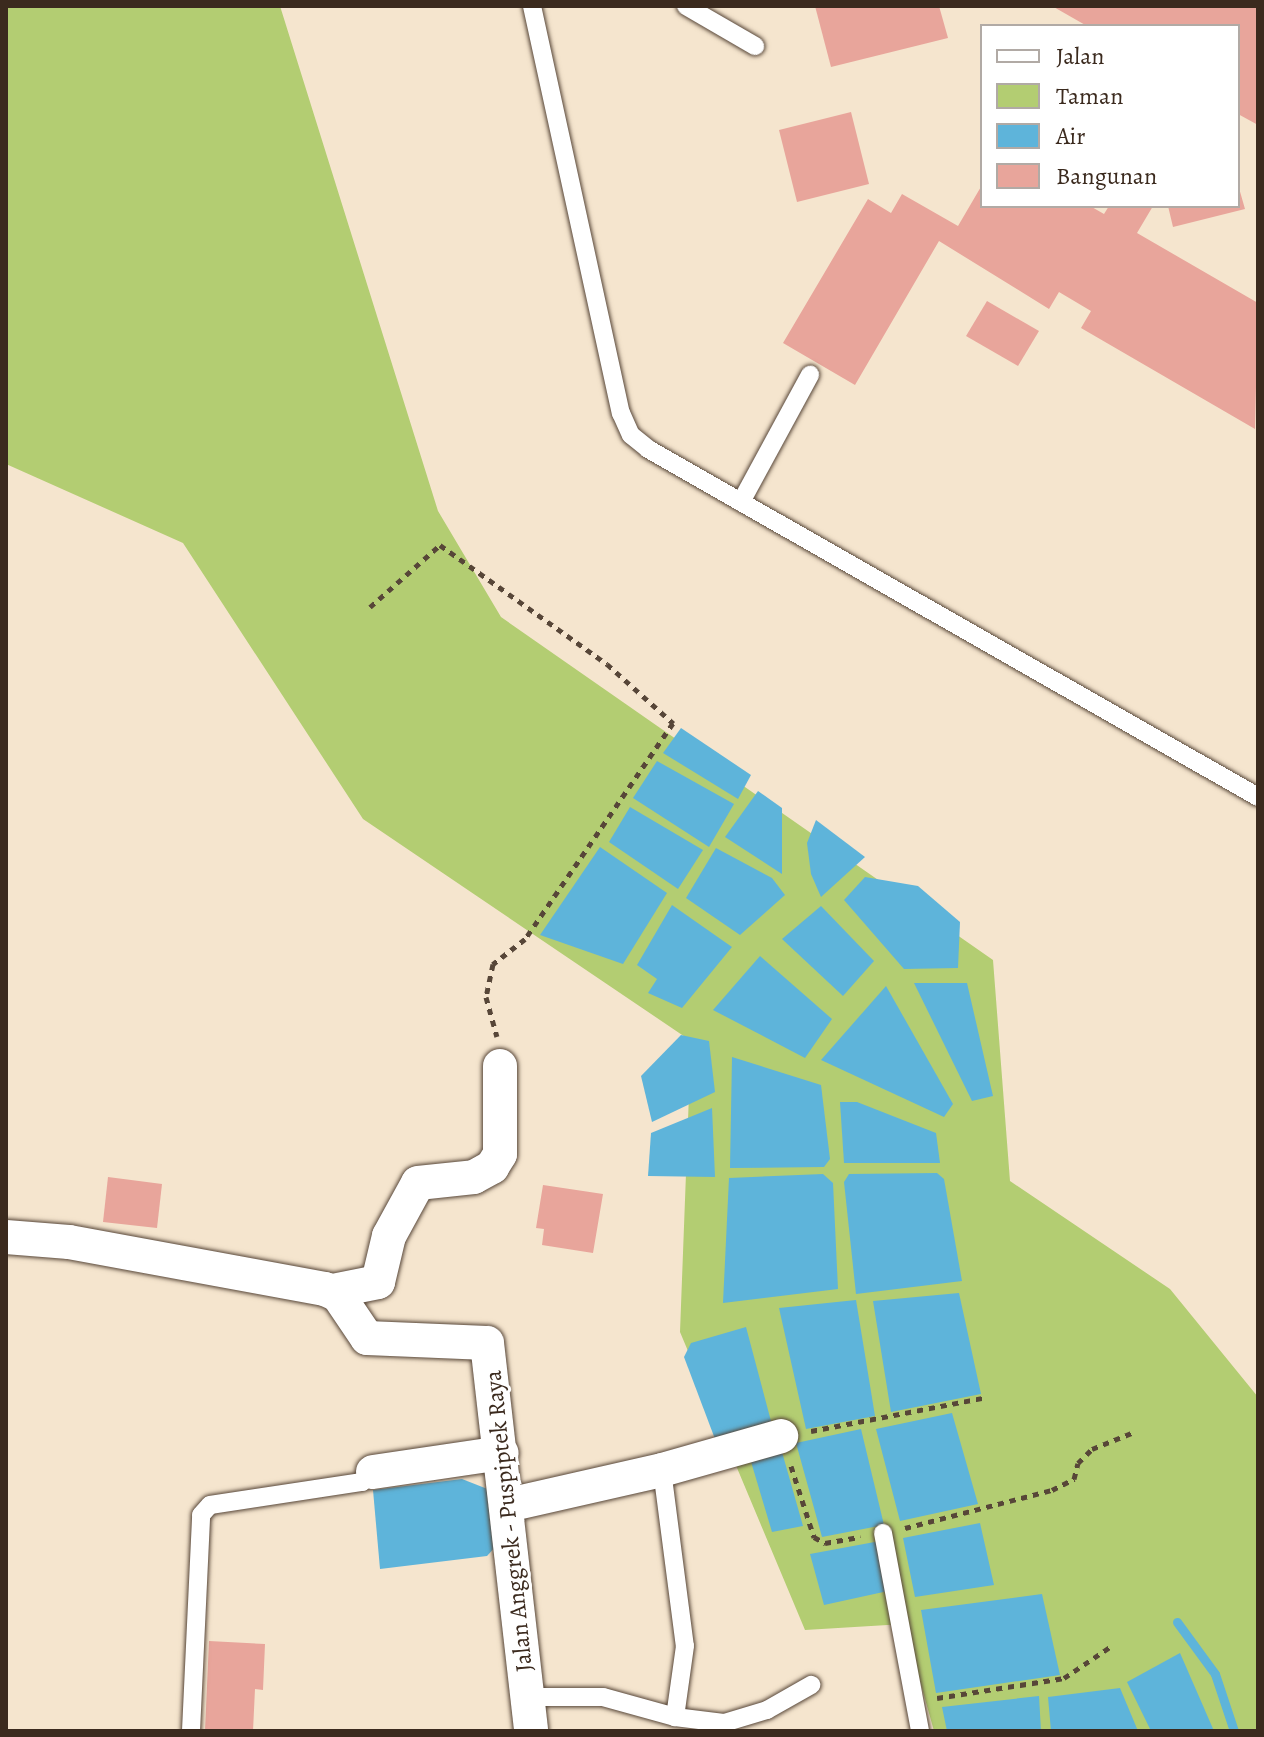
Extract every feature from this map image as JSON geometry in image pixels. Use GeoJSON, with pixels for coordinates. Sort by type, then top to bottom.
{"type":"FeatureCollection","features":[{"type":"Feature","properties":{"kind":"street"},"geometry":{"type":"LineString","coordinates":[[6,1237],[69,1242],[333,1291],[378,1282],[389,1236],[418,1183],[474,1177],[492,1167],[500,1154],[500,1066]]}},
{"type":"Feature","properties":{"kind":"street","name":"Jalan Anggrek - Puspiptek Raya"},"geometry":{"type":"LineString","coordinates":[[333,1291],[367,1338],[487,1343],[508,1505],[531,1731]]}},
{"type":"Feature","properties":{"kind":"street"},"geometry":{"type":"LineString","coordinates":[[508,1505],[662,1470],[781,1436]]}},
{"type":"Feature","properties":{"kind":"street"},"geometry":{"type":"LineString","coordinates":[[373,1472],[502,1453]]}},
{"type":"Feature","properties":{"kind":"lane"},"geometry":{"type":"LineString","coordinates":[[532,6],[621,413],[631,435],[648,449],[1258,797]]}},
{"type":"Feature","properties":{"kind":"lane"},"geometry":{"type":"LineString","coordinates":[[686,6],[719,14],[755,46]]}},
{"type":"Feature","properties":{"kind":"lane"},"geometry":{"type":"LineString","coordinates":[[741,502],[810,375]]}},
{"type":"Feature","properties":{"kind":"lane"},"geometry":{"type":"LineString","coordinates":[[662,1470],[685,1646],[675,1717]]}},
{"type":"Feature","properties":{"kind":"lane"},"geometry":{"type":"LineString","coordinates":[[191,1731],[201,1515],[210,1505],[362,1482],[373,1472]]}},
{"type":"Feature","properties":{"kind":"lane"},"geometry":{"type":"LineString","coordinates":[[883,1533],[918,1706],[920,1731]]}},
{"type":"Feature","properties":{"kind":"lane"},"geometry":{"type":"LineString","coordinates":[[528,1697],[603,1697],[724,1727],[767,1710],[811,1685]]}},
{"type":"Feature","properties":{"kind":"path"},"geometry":{"type":"LineString","coordinates":[[370,607],[440,545],[607,664],[673,723],[525,939],[493,964],[486,997],[496,1025],[500,1066]]}},
{"type":"Feature","properties":{"kind":"path"},"geometry":{"type":"LineString","coordinates":[[987,1397],[781,1436],[814,1537],[825,1543],[883,1533],[1052,1490],[1074,1479],[1078,1463],[1092,1449],[1134,1432]]}},
{"type":"Feature","properties":{"kind":"path"},"geometry":{"type":"LineString","coordinates":[[918,1706],[934,1699],[1064,1678],[1113,1645]]}},
{"type":"Feature","properties":{"kind":"green space"},"geometry":{"type":"Polygon","coordinates":[[[6,6],[280,6],[438,511],[501,617],[993,960],[1010,1181],[1170,1289],[1258,1397],[1258,1731],[934,1731],[904,1624],[805,1630],[680,1332],[691,1041],[363,819],[183,543],[6,464],[6,6]]]}},
{"type":"Feature","properties":{"kind":"water"},"geometry":{"type":"Polygon","coordinates":[[[681,728],[751,775],[738,799],[663,753],[681,728]]]}},
{"type":"Feature","properties":{"kind":"water"},"geometry":{"type":"Polygon","coordinates":[[[657,761],[734,804],[709,847],[633,798],[657,761]]]}},
{"type":"Feature","properties":{"kind":"water"},"geometry":{"type":"Polygon","coordinates":[[[758,791],[782,808],[782,874],[725,837],[758,791]]]}},
{"type":"Feature","properties":{"kind":"water"},"geometry":{"type":"Polygon","coordinates":[[[630,807],[703,850],[678,889],[609,842],[630,807]]]}},
{"type":"Feature","properties":{"kind":"water"},"geometry":{"type":"Polygon","coordinates":[[[816,820],[865,857],[821,897],[811,874],[807,843],[816,820]]]}},
{"type":"Feature","properties":{"kind":"water"},"geometry":{"type":"Polygon","coordinates":[[[600,847],[667,893],[623,964],[540,935],[600,847]]]}},
{"type":"Feature","properties":{"kind":"water"},"geometry":{"type":"Polygon","coordinates":[[[716,848],[772,878],[785,895],[740,935],[686,898],[716,848]]]}},
{"type":"Feature","properties":{"kind":"water"},"geometry":{"type":"Polygon","coordinates":[[[865,877],[918,886],[960,922],[958,968],[904,969],[844,900],[865,877]]]}},
{"type":"Feature","properties":{"kind":"water"},"geometry":{"type":"Polygon","coordinates":[[[672,905],[732,947],[682,1008],[648,993],[657,979],[637,965],[672,905]]]}},
{"type":"Feature","properties":{"kind":"water"},"geometry":{"type":"Polygon","coordinates":[[[821,906],[874,961],[843,996],[782,939],[821,906]]]}},
{"type":"Feature","properties":{"kind":"water"},"geometry":{"type":"Polygon","coordinates":[[[760,956],[832,1019],[805,1058],[713,1010],[760,956]]]}},
{"type":"Feature","properties":{"kind":"water"},"geometry":{"type":"Polygon","coordinates":[[[914,983],[967,983],[993,1096],[972,1101],[914,983]]]}},
{"type":"Feature","properties":{"kind":"water"},"geometry":{"type":"Polygon","coordinates":[[[886,986],[953,1104],[944,1117],[821,1060],[886,986]]]}},
{"type":"Feature","properties":{"kind":"water"},"geometry":{"type":"Polygon","coordinates":[[[681,1035],[709,1041],[715,1092],[652,1122],[641,1076],[681,1035]]]}},
{"type":"Feature","properties":{"kind":"water"},"geometry":{"type":"Polygon","coordinates":[[[732,1057],[821,1085],[830,1159],[824,1167],[730,1168],[732,1057]]]}},
{"type":"Feature","properties":{"kind":"water"},"geometry":{"type":"Polygon","coordinates":[[[840,1102],[857,1102],[936,1133],[940,1163],[844,1163],[840,1102]]]}},
{"type":"Feature","properties":{"kind":"water"},"geometry":{"type":"Polygon","coordinates":[[[712,1108],[715,1177],[648,1176],[651,1133],[712,1108]]]}},
{"type":"Feature","properties":{"kind":"water"},"geometry":{"type":"Polygon","coordinates":[[[937,1173],[944,1179],[962,1281],[856,1294],[844,1182],[849,1174],[937,1173]]]}},
{"type":"Feature","properties":{"kind":"water"},"geometry":{"type":"Polygon","coordinates":[[[823,1174],[833,1183],[838,1289],[723,1303],[729,1178],[823,1174]]]}},
{"type":"Feature","properties":{"kind":"water"},"geometry":{"type":"Polygon","coordinates":[[[959,1293],[981,1394],[891,1412],[873,1301],[959,1293]]]}},
{"type":"Feature","properties":{"kind":"water"},"geometry":{"type":"Polygon","coordinates":[[[856,1300],[875,1416],[806,1429],[779,1308],[856,1300]]]}},
{"type":"Feature","properties":{"kind":"water"},"geometry":{"type":"Polygon","coordinates":[[[746,1327],[772,1425],[715,1439],[684,1357],[691,1343],[746,1327]]]}},
{"type":"Feature","properties":{"kind":"water"},"geometry":{"type":"Polygon","coordinates":[[[952,1413],[978,1504],[900,1521],[876,1429],[952,1413]]]}},
{"type":"Feature","properties":{"kind":"water"},"geometry":{"type":"Polygon","coordinates":[[[861,1429],[884,1525],[822,1537],[796,1443],[861,1429]]]}},
{"type":"Feature","properties":{"kind":"water"},"geometry":{"type":"Polygon","coordinates":[[[780,1445],[803,1526],[772,1532],[749,1455],[780,1445]]]}},
{"type":"Feature","properties":{"kind":"water"},"geometry":{"type":"Polygon","coordinates":[[[462,1479],[490,1490],[497,1545],[487,1556],[380,1569],[373,1490],[462,1479]]]}},
{"type":"Feature","properties":{"kind":"water"},"geometry":{"type":"Polygon","coordinates":[[[980,1523],[994,1585],[915,1597],[903,1538],[980,1523]]]}},
{"type":"Feature","properties":{"kind":"water"},"geometry":{"type":"Polygon","coordinates":[[[880,1541],[888,1591],[824,1605],[810,1554],[880,1541]]]}},
{"type":"Feature","properties":{"kind":"water"},"geometry":{"type":"Polygon","coordinates":[[[1042,1594],[1060,1675],[936,1693],[921,1610],[1042,1594]]]}},
{"type":"Feature","properties":{"kind":"water"},"geometry":{"type":"Polygon","coordinates":[[[1180,1653],[1214,1731],[1151,1731],[1127,1682],[1180,1653]]]}},
{"type":"Feature","properties":{"kind":"water"},"geometry":{"type":"Polygon","coordinates":[[[1120,1688],[1138,1731],[1051,1731],[1048,1697],[1120,1688]]]}},
{"type":"Feature","properties":{"kind":"water"},"geometry":{"type":"Polygon","coordinates":[[[1039,1696],[1041,1731],[947,1731],[942,1707],[1039,1696]]]}},
{"type":"Feature","properties":{"kind":"building"},"geometry":{"type":"Polygon","coordinates":[[[815,6],[939,6],[948,38],[831,67],[815,6]]]}},
{"type":"Feature","properties":{"kind":"building"},"geometry":{"type":"Polygon","coordinates":[[[1052,6],[1258,6],[1258,125],[1240,115],[1240,24],[1084,24],[1052,6]]]}},
{"type":"Feature","properties":{"kind":"building"},"geometry":{"type":"Polygon","coordinates":[[[851,112],[869,184],[797,202],[779,130],[851,112]]]}},
{"type":"Feature","properties":{"kind":"building"},"geometry":{"type":"Polygon","coordinates":[[[980,188],[980,208],[1094,208],[1104,214],[1108,208],[1152,208],[1137,233],[1258,303],[1255,429],[1081,328],[1091,311],[1059,292],[1049,309],[939,241],[855,385],[783,343],[868,199],[891,213],[902,194],[958,226],[980,188]]]}},
{"type":"Feature","properties":{"kind":"building"},"geometry":{"type":"Polygon","coordinates":[[[1240,192],[1245,209],[1173,227],[1168,208],[1240,208],[1240,192]]]}},
{"type":"Feature","properties":{"kind":"building"},"geometry":{"type":"Polygon","coordinates":[[[987,301],[1039,331],[1018,366],[966,336],[987,301]]]}},
{"type":"Feature","properties":{"kind":"building"},"geometry":{"type":"Polygon","coordinates":[[[108,1177],[162,1184],[157,1228],[103,1222],[108,1177]]]}},
{"type":"Feature","properties":{"kind":"building"},"geometry":{"type":"Polygon","coordinates":[[[543,1185],[603,1194],[593,1253],[542,1245],[544,1229],[536,1228],[543,1185]]]}},
{"type":"Feature","properties":{"kind":"building"},"geometry":{"type":"Polygon","coordinates":[[[209,1641],[265,1644],[263,1690],[255,1689],[253,1731],[205,1731],[209,1641]]]}},
{"type":"Feature","properties":{"kind":"waterway"},"geometry":{"type":"LineString","coordinates":[[1177,1622],[1215,1674],[1234,1731]]}}]}
